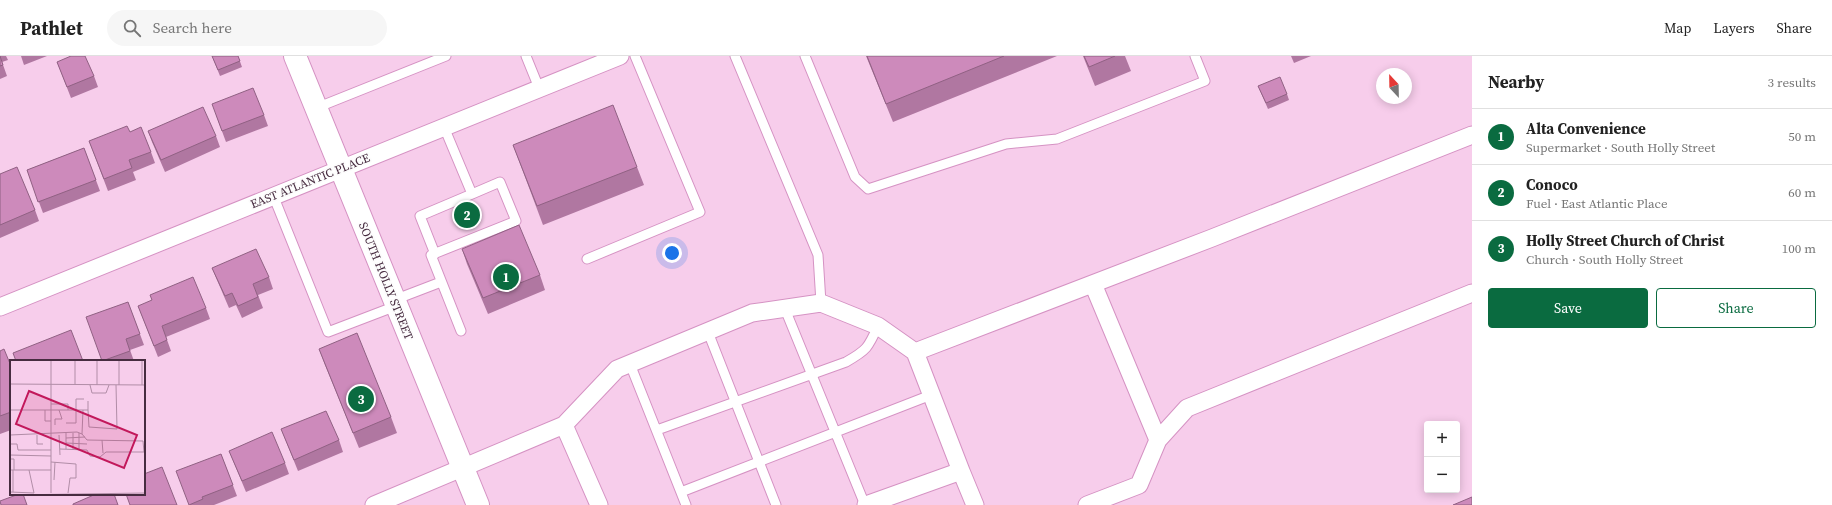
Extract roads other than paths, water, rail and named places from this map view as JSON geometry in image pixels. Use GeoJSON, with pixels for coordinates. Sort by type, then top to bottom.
{"type":"FeatureCollection","features":[{"type":"Feature","properties":{"kind":"main road","name":"SOUTH HOLLY STREET"},"geometry":{"type":"LineString","coordinates":[[295,56],[478,505]]}},
{"type":"Feature","properties":{"kind":"street","name":"EAST ATLANTIC PLACE"},"geometry":{"type":"LineString","coordinates":[[0,307],[340,168],[620,56]]}},
{"type":"Feature","properties":{"kind":"street"},"geometry":{"type":"LineString","coordinates":[[915,352],[1093,284],[1472,135]]}},
{"type":"Feature","properties":{"kind":"street"},"geometry":{"type":"LineString","coordinates":[[1093,284],[1158,440]]}},
{"type":"Feature","properties":{"kind":"street"},"geometry":{"type":"LineString","coordinates":[[1087,505],[1140,486],[1158,440],[1188,408],[1472,293]]}},
{"type":"Feature","properties":{"kind":"street"},"geometry":{"type":"LineString","coordinates":[[374,505],[564,425],[617,369],[752,313],[822,303],[878,326],[915,352],[975,505]]}},
{"type":"Feature","properties":{"kind":"street"},"geometry":{"type":"LineString","coordinates":[[564,425],[598,505]]}},
{"type":"Feature","properties":{"kind":"street"},"geometry":{"type":"LineString","coordinates":[[866,505],[961,471]]}},
{"type":"Feature","properties":{"kind":"lane"},"geometry":{"type":"LineString","coordinates":[[316,108],[446,56]]}},
{"type":"Feature","properties":{"kind":"lane"},"geometry":{"type":"LineString","coordinates":[[526,56],[539,88]]}},
{"type":"Feature","properties":{"kind":"lane"},"geometry":{"type":"LineString","coordinates":[[587,259],[700,212],[635,56]]}},
{"type":"Feature","properties":{"kind":"lane"},"geometry":{"type":"LineString","coordinates":[[735,56],[818,256],[822,303]]}},
{"type":"Feature","properties":{"kind":"lane"},"geometry":{"type":"LineString","coordinates":[[805,56],[855,177],[868,189],[1006,144],[1056,139],[1205,81],[1195,56]]}},
{"type":"Feature","properties":{"kind":"lane"},"geometry":{"type":"LineString","coordinates":[[444,127],[472,194]]}},
{"type":"Feature","properties":{"kind":"lane"},"geometry":{"type":"LineString","coordinates":[[435,254],[420,216],[500,182],[516,221],[435,254],[431,255],[461,331]]}},
{"type":"Feature","properties":{"kind":"lane"},"geometry":{"type":"LineString","coordinates":[[273,196],[328,332],[441,282]]}},
{"type":"Feature","properties":{"kind":"lane"},"geometry":{"type":"LineString","coordinates":[[785,309],[834,433],[866,505]]}},
{"type":"Feature","properties":{"kind":"lane"},"geometry":{"type":"LineString","coordinates":[[657,430],[846,362],[864,352],[878,326]]}},
{"type":"Feature","properties":{"kind":"lane"},"geometry":{"type":"LineString","coordinates":[[708,332],[776,505]]}},
{"type":"Feature","properties":{"kind":"lane"},"geometry":{"type":"LineString","coordinates":[[630,364],[686,505]]}},
{"type":"Feature","properties":{"kind":"lane"},"geometry":{"type":"LineString","coordinates":[[681,492],[932,396]]}},
{"type":"Feature","properties":{"kind":"place","name":"Conoco"},"geometry":{"type":"Point","coordinates":[467,215]}},
{"type":"Feature","properties":{"kind":"place","name":"Alta Convenience"},"geometry":{"type":"Point","coordinates":[506,277]}},
{"type":"Feature","properties":{"kind":"place","name":"Holly Street Church of Christ"},"geometry":{"type":"Point","coordinates":[361,399]}}]}
